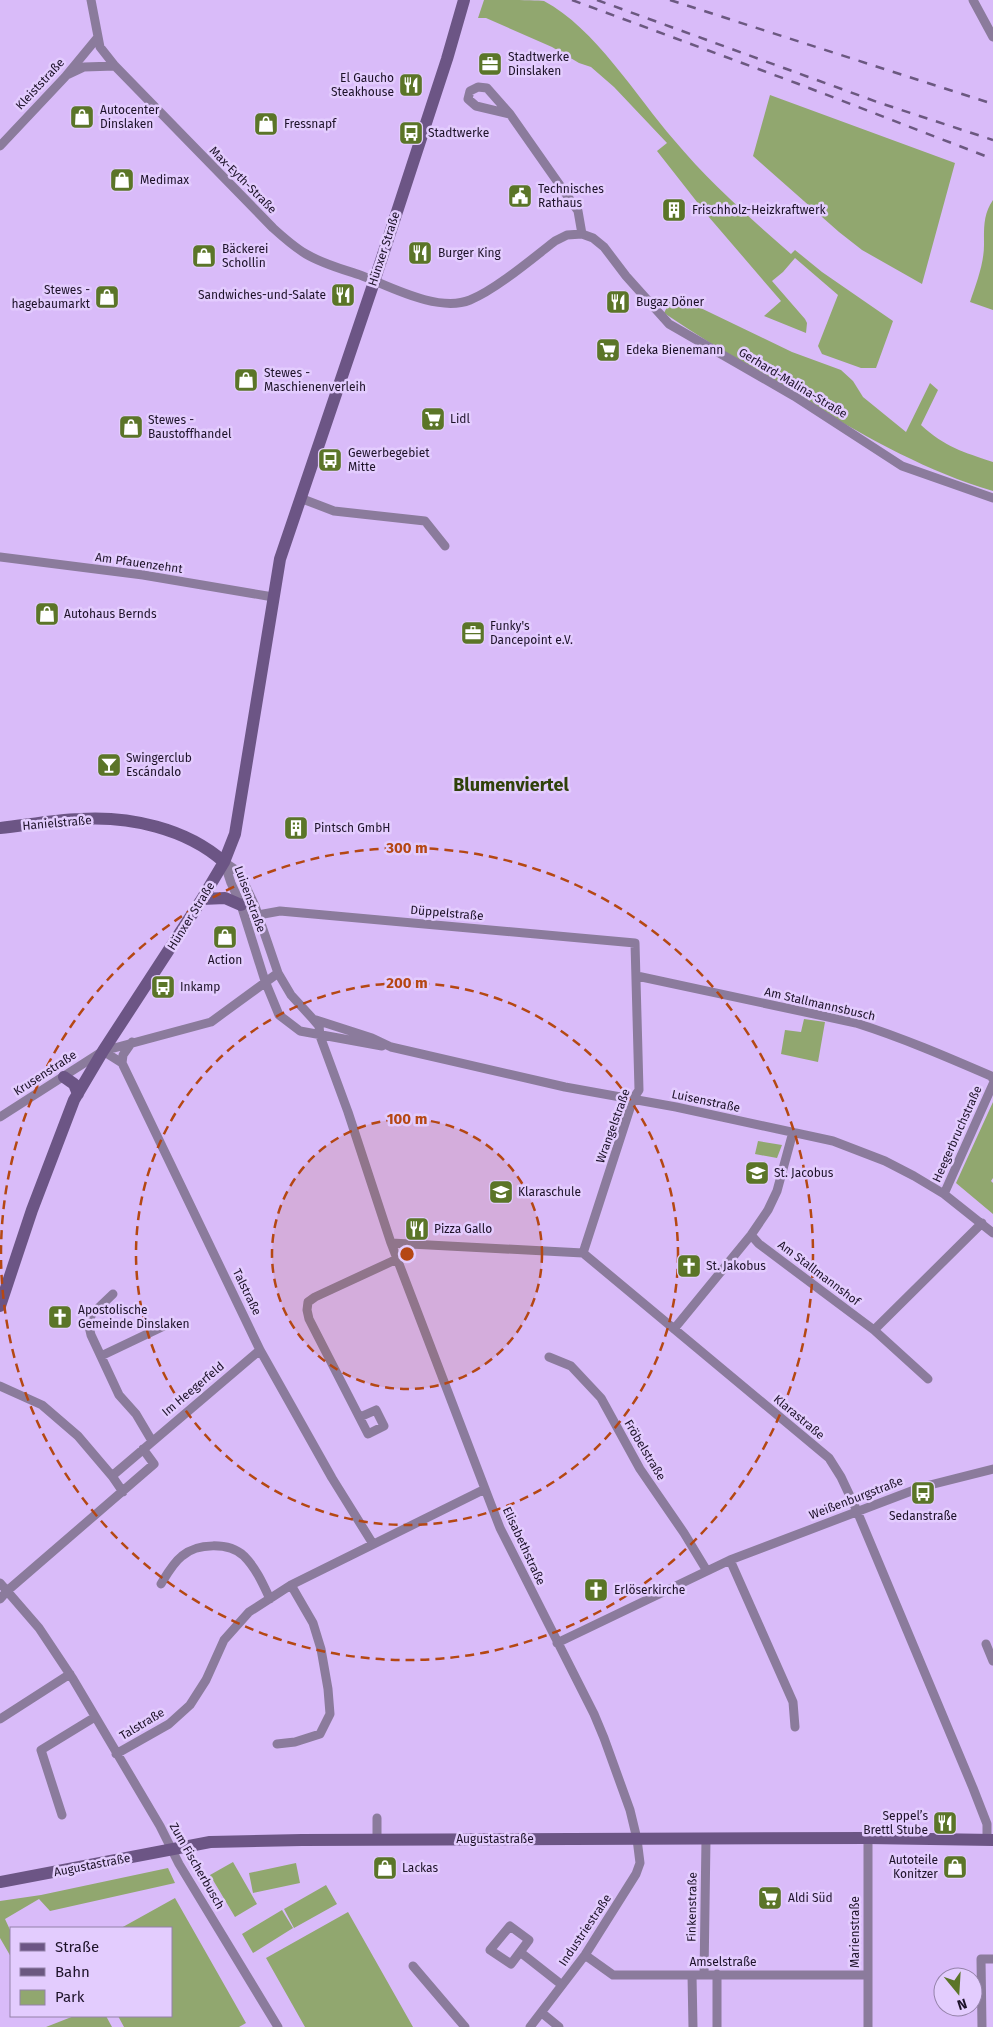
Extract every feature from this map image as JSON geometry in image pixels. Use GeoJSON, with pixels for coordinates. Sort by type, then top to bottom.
{"type":"FeatureCollection","features":[{"type":"Feature","properties":{"kind":"main road","name":"Hünxer Straße"},"geometry":{"type":"LineString","coordinates":[[0,1306],[32,1210],[78,1094],[103,1051],[202,899],[224,862],[235,834],[280,559],[374,282],[447,59],[464,0]]}},
{"type":"Feature","properties":{"kind":"main road","name":"Hanielstraße"},"geometry":{"type":"LineString","coordinates":[[0,828],[81,819],[126,822],[160,828],[190,839],[212,852],[224,862]]}},
{"type":"Feature","properties":{"kind":"main road"},"geometry":{"type":"LineString","coordinates":[[202,899],[225,898],[241,905]]}},
{"type":"Feature","properties":{"kind":"main road"},"geometry":{"type":"LineString","coordinates":[[64,1077],[74,1084],[78,1094]]}},
{"type":"Feature","properties":{"kind":"main road","name":"Augustastraße"},"geometry":{"type":"LineString","coordinates":[[0,1882],[210,1842],[868,1838],[990,1840]]}},
{"type":"Feature","properties":{"kind":"street","name":"Max-Eyth-Straße"},"geometry":{"type":"LineString","coordinates":[[91,0],[100,47],[114,66],[223,178],[291,244],[322,262],[374,282]]}},
{"type":"Feature","properties":{"kind":"street"},"geometry":{"type":"LineString","coordinates":[[972,0],[993,37]]}},
{"type":"Feature","properties":{"kind":"street","name":"Kleiststraße"},"geometry":{"type":"LineString","coordinates":[[0,146],[65,77],[98,37]]}},
{"type":"Feature","properties":{"kind":"street"},"geometry":{"type":"LineString","coordinates":[[65,77],[84,67],[114,66]]}},
{"type":"Feature","properties":{"kind":"street"},"geometry":{"type":"LineString","coordinates":[[374,282],[412,297],[433,302],[461,303],[483,294],[555,242],[568,235],[582,234],[578,212],[510,114]]}},
{"type":"Feature","properties":{"kind":"street","name":"Gerhard-Malina-Straße"},"geometry":{"type":"LineString","coordinates":[[582,234],[593,238],[604,247],[632,283],[669,324],[794,396],[902,466],[993,498]]}},
{"type":"Feature","properties":{"kind":"street"},"geometry":{"type":"LineString","coordinates":[[300,498],[334,511],[425,521],[445,546]]}},
{"type":"Feature","properties":{"kind":"street","name":"Am Pfauenzehnt"},"geometry":{"type":"LineString","coordinates":[[0,557],[143,575],[273,596]]}},
{"type":"Feature","properties":{"kind":"street","name":"Luisenstraße"},"geometry":{"type":"LineString","coordinates":[[224,862],[230,883],[241,905],[265,981],[279,1015],[300,1031],[391,1047],[565,1087],[676,1106],[833,1141],[885,1161],[944,1194],[993,1233]]}},
{"type":"Feature","properties":{"kind":"street","name":"Luisenstraße"},"geometry":{"type":"LineString","coordinates":[[224,862],[239,872],[248,888],[278,973],[291,995],[319,1026],[320,1036]]}},
{"type":"Feature","properties":{"kind":"street","name":"Düppelstraße"},"geometry":{"type":"LineString","coordinates":[[258,915],[280,911],[635,943]]}},
{"type":"Feature","properties":{"kind":"street","name":"Wrangelstraße"},"geometry":{"type":"LineString","coordinates":[[584,1253],[633,1099],[640,1090],[635,943]]}},
{"type":"Feature","properties":{"kind":"street"},"geometry":{"type":"LineString","coordinates":[[103,1051],[132,1042],[173,1034],[211,1022],[278,973]]}},
{"type":"Feature","properties":{"kind":"street","name":"Am Stallmannsbusch"},"geometry":{"type":"LineString","coordinates":[[637,976],[856,1023],[888,1033],[992,1080]]}},
{"type":"Feature","properties":{"kind":"street","name":"Luisenstraße"},"geometry":{"type":"LineString","coordinates":[[313,1019],[372,1038],[391,1047]]}},
{"type":"Feature","properties":{"kind":"street","name":"Elisabethstraße"},"geometry":{"type":"LineString","coordinates":[[320,1036],[348,1112],[391,1243],[500,1528],[594,1714],[630,1810],[638,1839]]}},
{"type":"Feature","properties":{"kind":"street"},"geometry":{"type":"LineString","coordinates":[[103,1051],[122,1063],[123,1055],[132,1042]]}},
{"type":"Feature","properties":{"kind":"street","name":"Krusenstraße"},"geometry":{"type":"LineString","coordinates":[[0,1117],[103,1051]]}},
{"type":"Feature","properties":{"kind":"street","name":"Talstraße"},"geometry":{"type":"LineString","coordinates":[[122,1063],[260,1350],[332,1478],[373,1544]]}},
{"type":"Feature","properties":{"kind":"street","name":"Heegerbruchstraße"},"geometry":{"type":"LineString","coordinates":[[944,1194],[992,1080]]}},
{"type":"Feature","properties":{"kind":"street"},"geometry":{"type":"LineString","coordinates":[[674,1329],[751,1235],[778,1191],[793,1132]]}},
{"type":"Feature","properties":{"kind":"street"},"geometry":{"type":"LineString","coordinates":[[874,1330],[982,1224]]}},
{"type":"Feature","properties":{"kind":"street","name":"Am Stallmannshof"},"geometry":{"type":"LineString","coordinates":[[751,1235],[759,1244],[874,1330],[928,1379]]}},
{"type":"Feature","properties":{"kind":"street"},"geometry":{"type":"LineString","coordinates":[[391,1243],[584,1253]]}},
{"type":"Feature","properties":{"kind":"street","name":"Klarastraße"},"geometry":{"type":"LineString","coordinates":[[584,1253],[829,1458],[841,1477],[857,1511],[987,1824],[990,1840]]}},
{"type":"Feature","properties":{"kind":"street"},"geometry":{"type":"LineString","coordinates":[[360,1417],[309,1320],[308,1302],[397,1259]]}},
{"type":"Feature","properties":{"kind":"street"},"geometry":{"type":"LineString","coordinates":[[113,1294],[92,1314],[88,1322],[91,1335],[119,1395],[136,1414],[152,1440]]}},
{"type":"Feature","properties":{"kind":"street"},"geometry":{"type":"LineString","coordinates":[[101,1356],[164,1326]]}},
{"type":"Feature","properties":{"kind":"street","name":"Im Heegerfeld"},"geometry":{"type":"LineString","coordinates":[[112,1476],[260,1350]]}},
{"type":"Feature","properties":{"kind":"street","name":"Fröbelstraße"},"geometry":{"type":"LineString","coordinates":[[549,1357],[571,1366],[601,1398],[640,1469],[684,1533],[707,1571]]}},
{"type":"Feature","properties":{"kind":"street"},"geometry":{"type":"LineString","coordinates":[[0,1386],[42,1405],[78,1436],[123,1492]]}},
{"type":"Feature","properties":{"kind":"street"},"geometry":{"type":"LineString","coordinates":[[0,1599],[154,1464],[143,1449]]}},
{"type":"Feature","properties":{"kind":"street","name":"Weißenburgstraße"},"geometry":{"type":"LineString","coordinates":[[557,1643],[730,1560],[922,1487],[993,1469]]}},
{"type":"Feature","properties":{"kind":"street","name":"Talstraße"},"geometry":{"type":"LineString","coordinates":[[116,1754],[169,1724],[190,1705],[206,1680],[224,1640],[249,1612],[292,1585],[485,1489]]}},
{"type":"Feature","properties":{"kind":"street"},"geometry":{"type":"LineString","coordinates":[[161,1584],[172,1566],[183,1554],[202,1547],[222,1546],[243,1554],[257,1572],[270,1599]]}},
{"type":"Feature","properties":{"kind":"street"},"geometry":{"type":"LineString","coordinates":[[730,1560],[792,1702],[795,1727]]}},
{"type":"Feature","properties":{"kind":"street","name":"Zum Fischerbusch"},"geometry":{"type":"LineString","coordinates":[[0,1583],[39,1628],[70,1674],[160,1826],[171,1849],[278,2027]]}},
{"type":"Feature","properties":{"kind":"street"},"geometry":{"type":"LineString","coordinates":[[277,1744],[295,1742],[320,1734],[330,1714],[321,1649],[313,1623],[292,1585]]}},
{"type":"Feature","properties":{"kind":"street"},"geometry":{"type":"LineString","coordinates":[[986,1644],[993,1661]]}},
{"type":"Feature","properties":{"kind":"street"},"geometry":{"type":"LineString","coordinates":[[0,1719],[70,1674]]}},
{"type":"Feature","properties":{"kind":"street"},"geometry":{"type":"LineString","coordinates":[[62,1815],[41,1750],[95,1717]]}},
{"type":"Feature","properties":{"kind":"street"},"geometry":{"type":"LineString","coordinates":[[377,1818],[377,1840]]}},
{"type":"Feature","properties":{"kind":"street","name":"Marienstraße"},"geometry":{"type":"LineString","coordinates":[[868,1838],[868,2027]]}},
{"type":"Feature","properties":{"kind":"street","name":"Industriestraße"},"geometry":{"type":"LineString","coordinates":[[530,2027],[585,1955],[636,1874],[640,1863],[638,1839]]}},
{"type":"Feature","properties":{"kind":"street","name":"Finkenstraße"},"geometry":{"type":"LineString","coordinates":[[704,1975],[706,1839]]}},
{"type":"Feature","properties":{"kind":"street"},"geometry":{"type":"LineString","coordinates":[[510,1926],[529,1940],[520,1952],[511,1964],[490,1950],[510,1926]]}},
{"type":"Feature","properties":{"kind":"street"},"geometry":{"type":"LineString","coordinates":[[520,1952],[562,1985]]}},
{"type":"Feature","properties":{"kind":"street","name":"Amselstraße"},"geometry":{"type":"LineString","coordinates":[[585,1955],[613,1975],[867,1975]]}},
{"type":"Feature","properties":{"kind":"street"},"geometry":{"type":"LineString","coordinates":[[982,2027],[982,1959],[993,1959]]}},
{"type":"Feature","properties":{"kind":"street"},"geometry":{"type":"LineString","coordinates":[[413,1966],[465,2027]]}},
{"type":"Feature","properties":{"kind":"street"},"geometry":{"type":"LineString","coordinates":[[717,1974],[717,2027]]}},
{"type":"Feature","properties":{"kind":"street"},"geometry":{"type":"LineString","coordinates":[[692,1975],[693,2027]]}},
{"type":"Feature","properties":{"kind":"street"},"geometry":{"type":"LineString","coordinates":[[542,2013],[559,2027]]}},
{"type":"Feature","properties":{"kind":"green space"},"geometry":{"type":"Polygon","coordinates":[[[484,0],[544,1],[563,13],[598,45],[674,140],[701,170],[760,227],[791,254],[795,250],[822,272],[893,321],[876,368],[861,368],[822,354],[818,346],[838,295],[795,258],[772,281],[805,319],[807,323],[806,333],[764,316],[781,301],[708,216],[657,151],[667,143],[614,87],[591,67],[579,63],[552,47],[486,18],[478,18],[484,0]]]}},
{"type":"Feature","properties":{"kind":"green space"},"geometry":{"type":"Polygon","coordinates":[[[770,95],[955,163],[922,284],[862,250],[753,156],[770,95]]]}},
{"type":"Feature","properties":{"kind":"green space"},"geometry":{"type":"Polygon","coordinates":[[[993,200],[993,310],[970,302],[983,259],[986,216],[993,200]]]}},
{"type":"Feature","properties":{"kind":"green space"},"geometry":{"type":"Polygon","coordinates":[[[684,300],[792,352],[841,370],[853,381],[863,397],[906,432],[930,383],[938,390],[921,425],[946,444],[993,462],[993,491],[945,474],[900,454],[834,418],[664,313],[670,301],[681,306],[684,300]]]}},
{"type":"Feature","properties":{"kind":"green space"},"geometry":{"type":"Polygon","coordinates":[[[804,1019],[825,1022],[818,1062],[781,1054],[785,1030],[801,1032],[804,1019]]]}},
{"type":"Feature","properties":{"kind":"green space"},"geometry":{"type":"Polygon","coordinates":[[[993,1102],[993,1178],[991,1181],[993,1183],[993,1214],[956,1183],[993,1102]]]}},
{"type":"Feature","properties":{"kind":"green space"},"geometry":{"type":"Polygon","coordinates":[[[758,1141],[782,1145],[777,1158],[755,1154],[758,1141]]]}},
{"type":"Feature","properties":{"kind":"green space"},"geometry":{"type":"Polygon","coordinates":[[[233,1862],[257,1904],[235,1917],[210,1875],[233,1862]]]}},
{"type":"Feature","properties":{"kind":"green space"},"geometry":{"type":"Polygon","coordinates":[[[296,1863],[300,1883],[253,1893],[249,1873],[296,1863]]]}},
{"type":"Feature","properties":{"kind":"green space"},"geometry":{"type":"Polygon","coordinates":[[[168,1868],[175,1883],[50,1911],[39,1899],[5,1919],[10,1930],[10,1955],[0,1938],[0,1901],[41,1895],[168,1868]]]}},
{"type":"Feature","properties":{"kind":"green space"},"geometry":{"type":"Polygon","coordinates":[[[326,1885],[337,1904],[294,1928],[284,1909],[326,1885]]]}},
{"type":"Feature","properties":{"kind":"green space"},"geometry":{"type":"Polygon","coordinates":[[[175,1898],[246,2023],[239,2027],[124,2027],[119,2017],[172,2017],[172,1927],[123,1927],[175,1898]]]}},
{"type":"Feature","properties":{"kind":"green space"},"geometry":{"type":"Polygon","coordinates":[[[282,1910],[293,1928],[253,1953],[242,1934],[282,1910]]]}},
{"type":"Feature","properties":{"kind":"green space"},"geometry":{"type":"Polygon","coordinates":[[[348,1912],[413,2027],[305,2027],[266,1958],[348,1912]]]}},
{"type":"Feature","properties":{"kind":"green space"},"geometry":{"type":"Polygon","coordinates":[[[71,2017],[107,2017],[112,2027],[46,2027],[71,2017]]]}},
{"type":"Feature","properties":{"kind":"railway"},"geometry":{"type":"LineString","coordinates":[[572,0],[993,159]]}},
{"type":"Feature","properties":{"kind":"railway"},"geometry":{"type":"LineString","coordinates":[[597,0],[880,103],[993,140]]}},
{"type":"Feature","properties":{"kind":"railway"},"geometry":{"type":"LineString","coordinates":[[670,0],[993,104]]}},
{"type":"Feature","properties":{"kind":"place","name":"Stadtwerke Dinslaken"},"geometry":{"type":"Point","coordinates":[490,64]}},
{"type":"Feature","properties":{"kind":"place","name":"El Gaucho Steakhouse"},"geometry":{"type":"Point","coordinates":[411,85]}},
{"type":"Feature","properties":{"kind":"place","name":"Autocenter Dinslaken"},"geometry":{"type":"Point","coordinates":[82,117]}},
{"type":"Feature","properties":{"kind":"place","name":"Fressnapf"},"geometry":{"type":"Point","coordinates":[266,124]}},
{"type":"Feature","properties":{"kind":"place","name":"Stadtwerke"},"geometry":{"type":"Point","coordinates":[411,133]}},
{"type":"Feature","properties":{"kind":"place","name":"Medimax"},"geometry":{"type":"Point","coordinates":[122,180]}},
{"type":"Feature","properties":{"kind":"place","name":"Technisches Rathaus"},"geometry":{"type":"Point","coordinates":[520,196]}},
{"type":"Feature","properties":{"kind":"place","name":"Frischholz-Heizkraftwerk"},"geometry":{"type":"Point","coordinates":[674,210]}},
{"type":"Feature","properties":{"kind":"place","name":"Burger King"},"geometry":{"type":"Point","coordinates":[420,253]}},
{"type":"Feature","properties":{"kind":"place","name":"Bäckerei Schollin"},"geometry":{"type":"Point","coordinates":[204,256]}},
{"type":"Feature","properties":{"kind":"place","name":"Sandwiches-und-Salate"},"geometry":{"type":"Point","coordinates":[343,295]}},
{"type":"Feature","properties":{"kind":"place","name":"Stewes - hagebaumarkt"},"geometry":{"type":"Point","coordinates":[107,297]}},
{"type":"Feature","properties":{"kind":"place","name":"Bugaz Döner"},"geometry":{"type":"Point","coordinates":[618,302]}},
{"type":"Feature","properties":{"kind":"place","name":"Edeka Bienemann"},"geometry":{"type":"Point","coordinates":[608,350]}},
{"type":"Feature","properties":{"kind":"place","name":"Stewes - Maschienenverleih"},"geometry":{"type":"Point","coordinates":[246,380]}},
{"type":"Feature","properties":{"kind":"place","name":"Lidl"},"geometry":{"type":"Point","coordinates":[433,419]}},
{"type":"Feature","properties":{"kind":"place","name":"Stewes - Baustoffhandel"},"geometry":{"type":"Point","coordinates":[131,427]}},
{"type":"Feature","properties":{"kind":"place","name":"Gewerbegebiet Mitte"},"geometry":{"type":"Point","coordinates":[330,460]}},
{"type":"Feature","properties":{"kind":"place","name":"Autohaus Bernds"},"geometry":{"type":"Point","coordinates":[47,614]}},
{"type":"Feature","properties":{"kind":"place","name":"Funky's Dancepoint e.V."},"geometry":{"type":"Point","coordinates":[473,633]}},
{"type":"Feature","properties":{"kind":"place","name":"Swingerclub Escándalo"},"geometry":{"type":"Point","coordinates":[109,765]}},
{"type":"Feature","properties":{"kind":"place","name":"Pintsch GmbH"},"geometry":{"type":"Point","coordinates":[296,828]}},
{"type":"Feature","properties":{"kind":"place","name":"Action"},"geometry":{"type":"Point","coordinates":[225,937]}},
{"type":"Feature","properties":{"kind":"place","name":"Inkamp"},"geometry":{"type":"Point","coordinates":[163,987]}},
{"type":"Feature","properties":{"kind":"place","name":"St. Jacobus"},"geometry":{"type":"Point","coordinates":[757,1173]}},
{"type":"Feature","properties":{"kind":"place","name":"Klaraschule"},"geometry":{"type":"Point","coordinates":[501,1192]}},
{"type":"Feature","properties":{"kind":"place","name":"Pizza Gallo"},"geometry":{"type":"Point","coordinates":[417,1229]}},
{"type":"Feature","properties":{"kind":"place","name":"St. Jakobus"},"geometry":{"type":"Point","coordinates":[689,1266]}},
{"type":"Feature","properties":{"kind":"place","name":"Apostolische Gemeinde Dinslaken"},"geometry":{"type":"Point","coordinates":[60,1317]}},
{"type":"Feature","properties":{"kind":"place","name":"Sedanstraße"},"geometry":{"type":"Point","coordinates":[923,1493]}},
{"type":"Feature","properties":{"kind":"place","name":"Erlöserkirche"},"geometry":{"type":"Point","coordinates":[596,1590]}},
{"type":"Feature","properties":{"kind":"place","name":"Seppel’s Brettl Stube"},"geometry":{"type":"Point","coordinates":[945,1823]}},
{"type":"Feature","properties":{"kind":"place","name":"Autoteile Konitzer"},"geometry":{"type":"Point","coordinates":[955,1867]}},
{"type":"Feature","properties":{"kind":"place","name":"Lackas"},"geometry":{"type":"Point","coordinates":[385,1868]}},
{"type":"Feature","properties":{"kind":"place","name":"Aldi Süd"},"geometry":{"type":"Point","coordinates":[770,1898]}},
{"type":"Feature","properties":{"kind":"district","name":"Blumenviertel"},"geometry":{"type":"Point","coordinates":[511,785]}}]}
